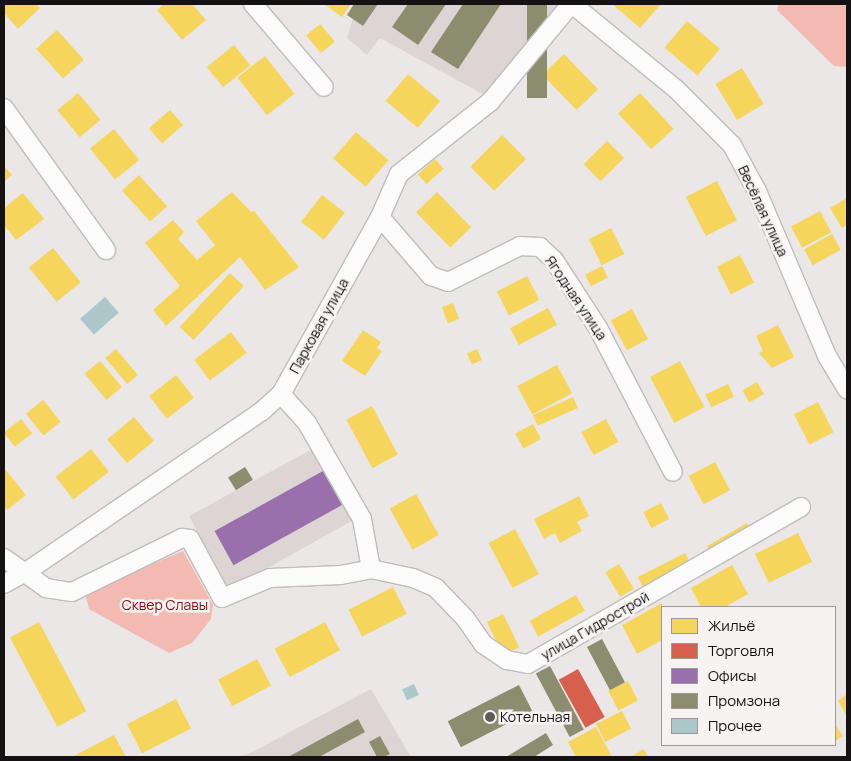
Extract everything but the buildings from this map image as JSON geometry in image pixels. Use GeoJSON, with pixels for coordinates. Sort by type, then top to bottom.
{"type":"FeatureCollection","features":[{"type":"Feature","properties":{"kind":"street"},"geometry":{"type":"LineString","coordinates":[[253,4],[324,87]]}},
{"type":"Feature","properties":{"kind":"street","name":"Парковая улица"},"geometry":{"type":"LineString","coordinates":[[4,584],[26,572],[262,411],[281,394],[380,216],[399,174],[490,102],[571,4]]}},
{"type":"Feature","properties":{"kind":"street","name":"Весёлая улица"},"geometry":{"type":"LineString","coordinates":[[571,4],[676,89],[732,145],[757,191],[827,356],[847,388]]}},
{"type":"Feature","properties":{"kind":"street"},"geometry":{"type":"LineString","coordinates":[[4,108],[106,250]]}},
{"type":"Feature","properties":{"kind":"street","name":"Ягодная улица"},"geometry":{"type":"LineString","coordinates":[[380,216],[431,276],[448,282],[520,246],[540,247],[554,260],[598,328],[673,472]]}},
{"type":"Feature","properties":{"kind":"street"},"geometry":{"type":"LineString","coordinates":[[281,394],[307,423],[362,519],[371,569]]}},
{"type":"Feature","properties":{"kind":"street","name":"улица Гидрострой"},"geometry":{"type":"LineString","coordinates":[[26,572],[46,588],[72,592],[182,538],[190,538],[222,598],[270,578],[341,575],[371,569],[413,578],[436,588],[465,618],[483,644],[508,660],[528,664],[801,507]]}},
{"type":"Feature","properties":{"kind":"street"},"geometry":{"type":"LineString","coordinates":[[4,558],[26,572]]}},
{"type":"Feature","properties":{"kind":"shaded area"},"geometry":{"type":"Polygon","coordinates":[[[357,4],[558,4],[488,97],[380,38],[367,55],[347,38],[357,4]]]}},
{"type":"Feature","properties":{"kind":"shaded area"},"geometry":{"type":"Polygon","coordinates":[[[316,447],[357,518],[235,586],[225,584],[189,516],[316,447]]]}},
{"type":"Feature","properties":{"kind":"shaded area"},"geometry":{"type":"Polygon","coordinates":[[[371,689],[411,757],[238,757],[250,753],[371,689]]]}},
{"type":"Feature","properties":{"kind":"green space"},"geometry":{"type":"Polygon","coordinates":[[[779,4],[847,4],[847,67],[834,66],[777,10],[779,4]]]}},
{"type":"Feature","properties":{"kind":"green space","name":"Сквер Славы"},"geometry":{"type":"Polygon","coordinates":[[[183,551],[213,605],[211,619],[192,643],[169,653],[89,609],[85,593],[183,551]]]}},
{"type":"Feature","properties":{"kind":"place","name":"Котельная"},"geometry":{"type":"Point","coordinates":[490,717]}}]}
